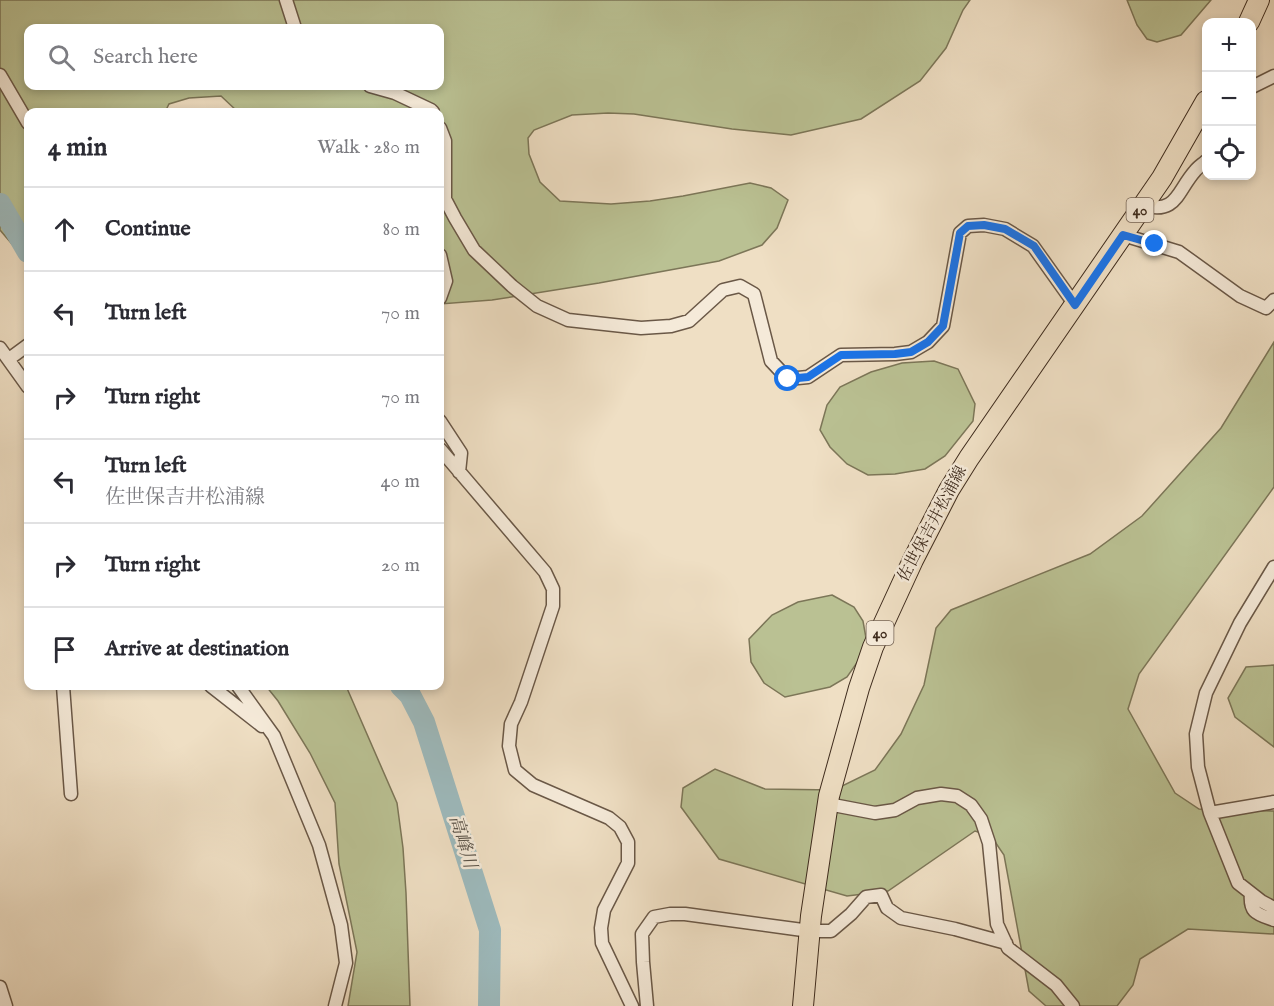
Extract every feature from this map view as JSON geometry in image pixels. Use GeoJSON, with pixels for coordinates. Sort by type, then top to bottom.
{"type":"FeatureCollection","features":[{"type":"Feature","properties":{"kind":"main road"},"geometry":{"type":"LineString","coordinates":[[1251,18],[1259,0]]}},
{"type":"Feature","properties":{"kind":"main road","name":"佐世保吉井松浦線"},"geometry":{"type":"LineString","coordinates":[[803,1006],[810,931],[828,804],[858,688],[873,647],[913,560],[969,458],[1162,178],[1202,111]]}},
{"type":"Feature","properties":{"kind":"street"},"geometry":{"type":"LineString","coordinates":[[286,0],[294,24]]}},
{"type":"Feature","properties":{"kind":"street"},"geometry":{"type":"LineString","coordinates":[[0,75],[24,116]]}},
{"type":"Feature","properties":{"kind":"street"},"geometry":{"type":"LineString","coordinates":[[1256,84],[1274,75]]}},
{"type":"Feature","properties":{"kind":"street"},"geometry":{"type":"LineString","coordinates":[[384,90],[427,108]]}},
{"type":"Feature","properties":{"kind":"street"},"geometry":{"type":"LineString","coordinates":[[444,138],[444,161]]}},
{"type":"Feature","properties":{"kind":"street"},"geometry":{"type":"LineString","coordinates":[[1143,205],[1155,208],[1165,207],[1176,199],[1202,165]]}},
{"type":"Feature","properties":{"kind":"street"},"geometry":{"type":"LineString","coordinates":[[444,204],[474,250],[512,286],[537,306],[568,320],[641,328],[671,326],[689,321],[723,290],[740,286],[754,294],[771,361],[788,379],[808,377],[841,355],[911,352],[928,342],[943,326],[960,233],[968,226],[984,225],[1005,229],[1034,246],[1075,305]]}},
{"type":"Feature","properties":{"kind":"street"},"geometry":{"type":"LineString","coordinates":[[1123,235],[1179,252],[1240,296],[1271,306]]}},
{"type":"Feature","properties":{"kind":"street"},"geometry":{"type":"LineString","coordinates":[[0,348],[24,381]]}},
{"type":"Feature","properties":{"kind":"street"},"geometry":{"type":"LineString","coordinates":[[9,359],[24,348]]}},
{"type":"Feature","properties":{"kind":"street"},"geometry":{"type":"LineString","coordinates":[[444,427],[461,453],[459,472]]}},
{"type":"Feature","properties":{"kind":"street"},"geometry":{"type":"LineString","coordinates":[[444,454],[545,572],[553,589],[553,606],[511,724],[508,746],[515,770],[533,785],[609,818],[620,827],[628,842],[628,863],[604,910],[601,928],[602,943],[632,1006]]}},
{"type":"Feature","properties":{"kind":"street"},"geometry":{"type":"LineString","coordinates":[[1274,567],[1240,623],[1206,693],[1196,734],[1198,767],[1210,813],[1238,883],[1274,908]]}},
{"type":"Feature","properties":{"kind":"street"},"geometry":{"type":"LineString","coordinates":[[63,690],[71,794]]}},
{"type":"Feature","properties":{"kind":"street"},"geometry":{"type":"LineString","coordinates":[[217,690],[274,736]]}},
{"type":"Feature","properties":{"kind":"street"},"geometry":{"type":"LineString","coordinates":[[241,690],[274,736],[319,845],[341,925],[346,963],[335,1006]]}},
{"type":"Feature","properties":{"kind":"street"},"geometry":{"type":"LineString","coordinates":[[828,804],[875,813],[895,810],[917,798],[941,794],[957,796],[972,805],[981,819],[989,843],[997,924],[1008,948],[1056,985],[1073,1006]]}},
{"type":"Feature","properties":{"kind":"street"},"geometry":{"type":"LineString","coordinates":[[1210,813],[1274,801]]}},
{"type":"Feature","properties":{"kind":"street"},"geometry":{"type":"LineString","coordinates":[[1251,893],[1250,904],[1257,914],[1274,921]]}},
{"type":"Feature","properties":{"kind":"street"},"geometry":{"type":"LineString","coordinates":[[647,1006],[642,934],[654,917],[669,914],[810,931],[831,931],[866,897],[881,895],[887,908],[901,918],[955,929],[1006,943]]}},
{"type":"Feature","properties":{"kind":"street"},"geometry":{"type":"LineString","coordinates":[[0,987],[6,1006]]}},
{"type":"Feature","properties":{"kind":"green space"},"geometry":{"type":"Polygon","coordinates":[[[0,0],[970,0],[946,48],[920,81],[861,119],[791,135],[732,129],[634,114],[572,115],[534,130],[528,138],[529,154],[540,182],[560,201],[611,204],[650,201],[750,183],[771,188],[788,200],[777,228],[762,245],[719,261],[492,300],[444,304],[444,108],[234,108],[221,96],[189,98],[169,104],[167,108],[24,108],[24,255],[0,230],[0,0]]]}},
{"type":"Feature","properties":{"kind":"green space"},"geometry":{"type":"Polygon","coordinates":[[[1127,0],[1211,0],[1181,35],[1157,42],[1147,39],[1137,25],[1127,0]]]}},
{"type":"Feature","properties":{"kind":"green space"},"geometry":{"type":"Polygon","coordinates":[[[1274,342],[1274,487],[1139,674],[1128,709],[1175,793],[1199,809],[1274,811],[1274,934],[1188,929],[1140,959],[1133,985],[1117,1006],[1046,1006],[1029,991],[1004,855],[991,836],[975,831],[888,891],[847,896],[719,859],[681,807],[683,788],[715,769],[765,789],[834,790],[875,770],[901,734],[924,685],[936,628],[951,610],[1090,554],[1142,516],[1221,428],[1274,342]]]}},
{"type":"Feature","properties":{"kind":"green space"},"geometry":{"type":"Polygon","coordinates":[[[934,361],[958,369],[975,404],[973,421],[945,456],[925,469],[895,474],[868,475],[847,464],[830,447],[820,430],[827,405],[840,387],[871,372],[902,363],[934,361]]]}},
{"type":"Feature","properties":{"kind":"green space"},"geometry":{"type":"Polygon","coordinates":[[[832,595],[854,607],[863,621],[866,638],[861,657],[847,677],[830,687],[785,697],[764,683],[751,662],[749,639],[772,615],[798,602],[832,595]]]}},
{"type":"Feature","properties":{"kind":"green space"},"geometry":{"type":"Polygon","coordinates":[[[1274,665],[1274,747],[1235,717],[1228,698],[1246,667],[1274,665]]]}},
{"type":"Feature","properties":{"kind":"green space"},"geometry":{"type":"Polygon","coordinates":[[[269,690],[348,690],[397,803],[406,893],[410,1006],[348,1006],[357,952],[339,864],[335,803],[310,753],[269,690]]]}},
{"type":"Feature","properties":{"kind":"waterway","name":"高峰川"},"geometry":{"type":"LineString","coordinates":[[0,204],[24,245]]}},
{"type":"Feature","properties":{"kind":"waterway","name":"高峰川"},"geometry":{"type":"LineString","coordinates":[[405,690],[424,722],[490,930],[489,1006]]}},
{"type":"Feature","properties":{"kind":"route"},"geometry":{"type":"LineString","coordinates":[[788,379],[808,377],[841,355],[911,352],[928,342],[943,326],[960,233],[968,226],[984,225],[1005,229],[1034,246],[1075,305],[1123,235],[1155,244]]}}]}
